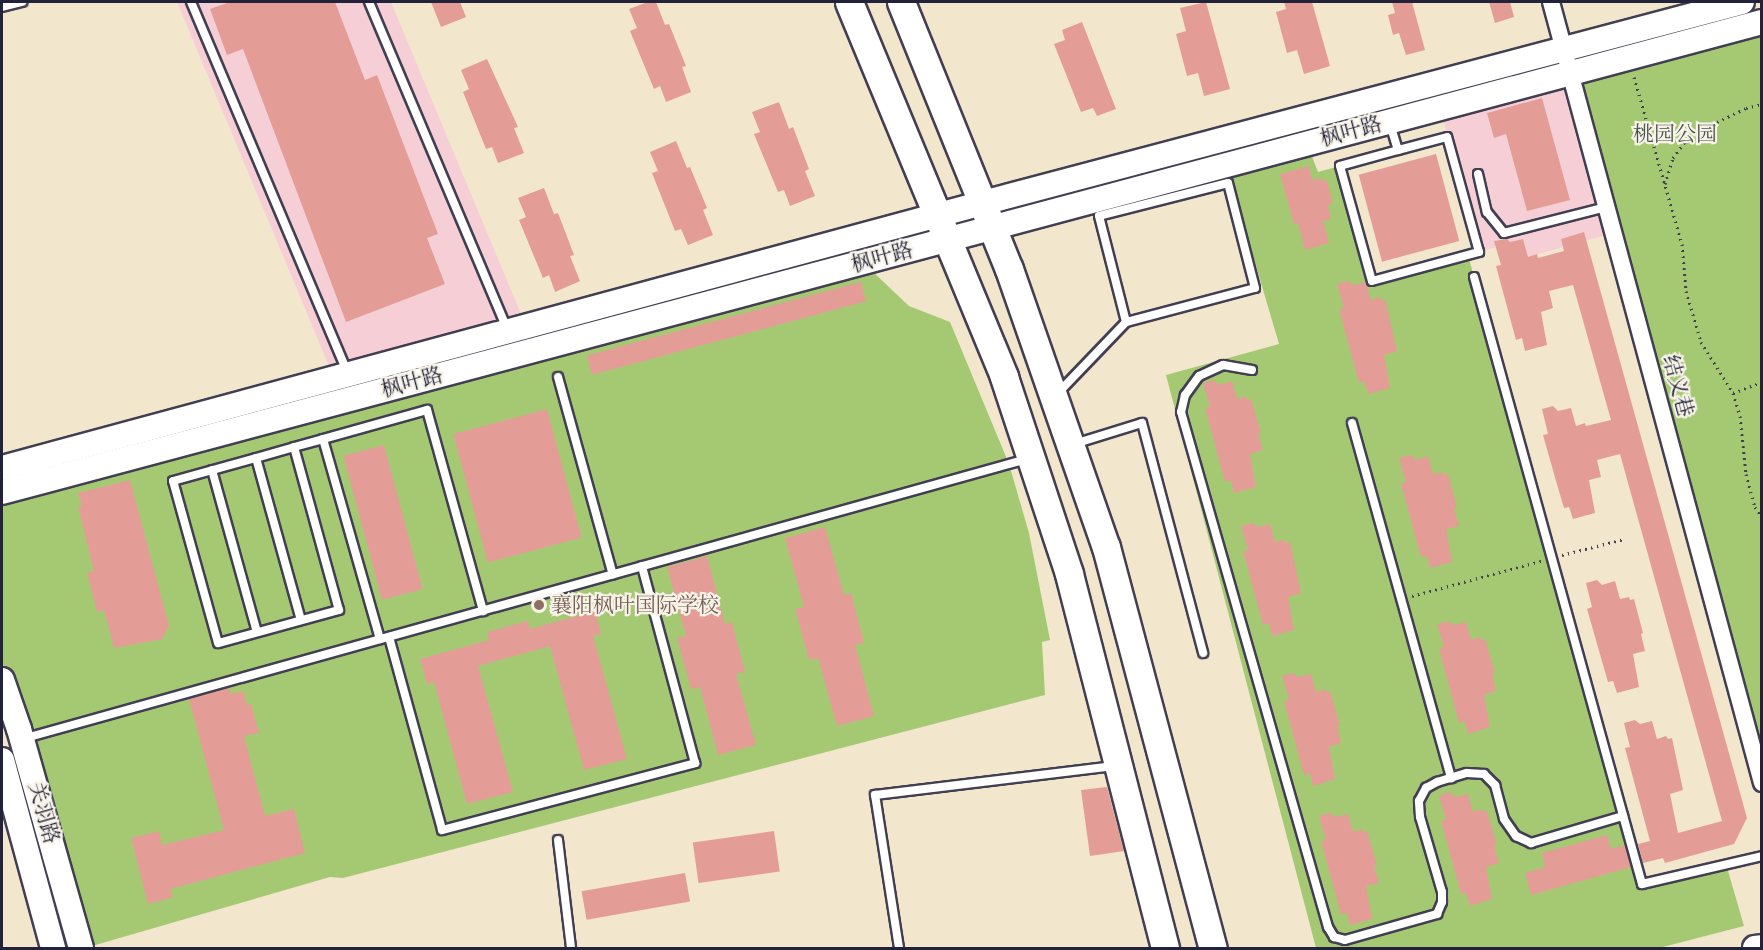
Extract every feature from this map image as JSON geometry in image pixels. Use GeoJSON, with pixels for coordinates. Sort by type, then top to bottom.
{"type":"FeatureCollection","features":[{"type":"Feature","properties":{"kind":"main road"},"geometry":{"type":"LineString","coordinates":[[849,2],[940,228],[1004,377],[1069,574],[1166,948]]}},
{"type":"Feature","properties":{"kind":"main road"},"geometry":{"type":"LineString","coordinates":[[901,2],[1010,269],[1106,547],[1213,948]]}},
{"type":"Feature","properties":{"kind":"street","name":"结义巷"},"geometry":{"type":"LineString","coordinates":[[1551,2],[1761,783]]}},
{"type":"Feature","properties":{"kind":"street","name":"枫叶路"},"geometry":{"type":"LineString","coordinates":[[2,492],[987,215],[1563,49],[1742,2]]}},
{"type":"Feature","properties":{"kind":"street","name":"枫叶路"},"geometry":{"type":"LineString","coordinates":[[987,215],[1389,121],[1761,22]]}},
{"type":"Feature","properties":{"kind":"street","name":"枫叶路"},"geometry":{"type":"LineString","coordinates":[[2,468],[508,331],[940,228]]}},
{"type":"Feature","properties":{"kind":"street","name":"关羽路"},"geometry":{"type":"LineString","coordinates":[[2,680],[22,739],[81,948]]}},
{"type":"Feature","properties":{"kind":"street","name":"关羽路"},"geometry":{"type":"LineString","coordinates":[[2,760],[53,948]]}},
{"type":"Feature","properties":{"kind":"street"},"geometry":{"type":"LineString","coordinates":[[1755,948],[1761,947]]}},
{"type":"Feature","properties":{"kind":"lane"},"geometry":{"type":"LineString","coordinates":[[2,7],[22,2]]}},
{"type":"Feature","properties":{"kind":"lane"},"geometry":{"type":"LineString","coordinates":[[191,2],[348,374]]}},
{"type":"Feature","properties":{"kind":"lane"},"geometry":{"type":"LineString","coordinates":[[369,2],[508,331]]}},
{"type":"Feature","properties":{"kind":"lane"},"geometry":{"type":"LineString","coordinates":[[1389,121],[1398,150]]}},
{"type":"Feature","properties":{"kind":"lane"},"geometry":{"type":"LineString","coordinates":[[1447,137],[1479,252],[1372,281],[1340,166],[1398,150],[1447,137]]}},
{"type":"Feature","properties":{"kind":"lane"},"geometry":{"type":"LineString","coordinates":[[1478,174],[1487,212],[1504,233],[1606,207]]}},
{"type":"Feature","properties":{"kind":"lane"},"geometry":{"type":"LineString","coordinates":[[1054,398],[1126,322],[1255,288],[1228,183],[1099,216],[1126,322]]}},
{"type":"Feature","properties":{"kind":"lane"},"geometry":{"type":"LineString","coordinates":[[1474,277],[1642,884],[1761,856]]}},
{"type":"Feature","properties":{"kind":"lane"},"geometry":{"type":"LineString","coordinates":[[1252,370],[1223,365],[1199,376],[1185,395],[1181,412],[1328,927],[1334,937],[1345,940],[1437,914],[1442,902],[1442,892],[1420,817],[1419,801],[1426,788],[1467,773],[1484,774],[1495,785],[1504,819],[1516,836],[1531,843],[1623,816]]}},
{"type":"Feature","properties":{"kind":"lane"},"geometry":{"type":"LineString","coordinates":[[558,377],[613,575]]}},
{"type":"Feature","properties":{"kind":"lane"},"geometry":{"type":"LineString","coordinates":[[294,447],[339,610],[218,643],[173,481],[256,458],[294,447],[427,410],[483,611]]}},
{"type":"Feature","properties":{"kind":"lane"},"geometry":{"type":"LineString","coordinates":[[1071,445],[1142,423],[1203,653]]}},
{"type":"Feature","properties":{"kind":"lane"},"geometry":{"type":"LineString","coordinates":[[1352,423],[1451,778]]}},
{"type":"Feature","properties":{"kind":"lane"},"geometry":{"type":"LineString","coordinates":[[323,439],[380,639]]}},
{"type":"Feature","properties":{"kind":"lane"},"geometry":{"type":"LineString","coordinates":[[256,458],[301,620]]}},
{"type":"Feature","properties":{"kind":"lane"},"geometry":{"type":"LineString","coordinates":[[22,739],[1030,458]]}},
{"type":"Feature","properties":{"kind":"lane"},"geometry":{"type":"LineString","coordinates":[[212,470],[257,632]]}},
{"type":"Feature","properties":{"kind":"lane"},"geometry":{"type":"LineString","coordinates":[[389,637],[442,830],[695,763],[642,566]]}},
{"type":"Feature","properties":{"kind":"lane"},"geometry":{"type":"LineString","coordinates":[[899,948],[875,795],[1118,766]]}},
{"type":"Feature","properties":{"kind":"lane"},"geometry":{"type":"LineString","coordinates":[[558,840],[571,948]]}},
{"type":"Feature","properties":{"kind":"path"},"geometry":{"type":"LineString","coordinates":[[1628,57],[1682,244],[1686,291],[1701,342],[1733,393],[1740,416],[1746,474],[1755,507],[1761,517]]}},
{"type":"Feature","properties":{"kind":"path"},"geometry":{"type":"LineString","coordinates":[[1665,185],[1673,158],[1690,135],[1746,108],[1761,104]]}},
{"type":"Feature","properties":{"kind":"path"},"geometry":{"type":"LineString","coordinates":[[1733,393],[1761,382]]}},
{"type":"Feature","properties":{"kind":"path"},"geometry":{"type":"LineString","coordinates":[[1401,598],[1624,539]]}},
{"type":"Feature","properties":{"kind":"shaded area"},"geometry":{"type":"Polygon","coordinates":[[[177,2],[391,2],[526,326],[334,378],[177,2]]]}},
{"type":"Feature","properties":{"kind":"shaded area"},"geometry":{"type":"Polygon","coordinates":[[[1570,73],[1613,233],[1528,257],[1523,239],[1510,242],[1505,238],[1495,241],[1496,247],[1479,252],[1440,108],[1570,73]]]}},
{"type":"Feature","properties":{"kind":"green space","name":"桃园公园"},"geometry":{"type":"Polygon","coordinates":[[[1761,22],[1761,783],[1570,73],[1761,22]]]}},
{"type":"Feature","properties":{"kind":"green space"},"geometry":{"type":"Polygon","coordinates":[[[1311,154],[1318,172],[1340,166],[1372,281],[1468,255],[1641,884],[1726,864],[1744,926],[1659,948],[1316,948],[1166,375],[1279,344],[1229,174],[1311,154]]]}},
{"type":"Feature","properties":{"kind":"green space","name":"襄阳枫叶国际学校"},"geometry":{"type":"Polygon","coordinates":[[[872,271],[909,306],[950,322],[1009,464],[1029,533],[1050,640],[1042,642],[1045,695],[343,878],[330,877],[92,946],[28,737],[2,666],[2,492],[872,271]]]}},
{"type":"Feature","properties":{"kind":"building"},"geometry":{"type":"Polygon","coordinates":[[[230,2],[335,2],[365,80],[377,75],[438,234],[427,238],[445,284],[346,322],[243,49],[227,55],[210,9],[230,2]]]}},
{"type":"Feature","properties":{"kind":"building"},"geometry":{"type":"Polygon","coordinates":[[[431,2],[460,2],[466,17],[441,27],[431,2]]]}},
{"type":"Feature","properties":{"kind":"building"},"geometry":{"type":"Polygon","coordinates":[[[648,2],[656,2],[665,25],[669,24],[686,66],[682,67],[691,92],[666,102],[660,86],[654,89],[630,31],[637,28],[629,9],[648,2]]]}},
{"type":"Feature","properties":{"kind":"building"},"geometry":{"type":"Polygon","coordinates":[[[1206,2],[1230,89],[1204,96],[1198,73],[1187,76],[1176,34],[1186,31],[1180,8],[1206,2]]]}},
{"type":"Feature","properties":{"kind":"building"},"geometry":{"type":"Polygon","coordinates":[[[1284,2],[1312,2],[1330,66],[1304,74],[1297,50],[1287,53],[1276,12],[1286,9],[1284,2]]]}},
{"type":"Feature","properties":{"kind":"building"},"geometry":{"type":"Polygon","coordinates":[[[1392,2],[1412,2],[1425,50],[1406,55],[1399,33],[1393,35],[1388,15],[1395,13],[1392,2]]]}},
{"type":"Feature","properties":{"kind":"building"},"geometry":{"type":"Polygon","coordinates":[[[1489,2],[1510,2],[1514,17],[1495,23],[1489,2]]]}},
{"type":"Feature","properties":{"kind":"building"},"geometry":{"type":"Polygon","coordinates":[[[1082,22],[1116,109],[1097,116],[1093,108],[1081,112],[1054,44],[1065,40],[1062,30],[1082,22]]]}},
{"type":"Feature","properties":{"kind":"building"},"geometry":{"type":"Polygon","coordinates":[[[487,59],[518,127],[514,128],[524,153],[498,163],[492,147],[486,149],[463,92],[469,89],[461,70],[487,59]]]}},
{"type":"Feature","properties":{"kind":"building"},"geometry":{"type":"Polygon","coordinates":[[[1542,98],[1570,200],[1527,211],[1506,134],[1494,138],[1487,113],[1542,98]]]}},
{"type":"Feature","properties":{"kind":"building"},"geometry":{"type":"Polygon","coordinates":[[[779,102],[789,129],[793,127],[809,169],[805,171],[815,196],[790,206],[784,190],[778,192],[754,134],[760,132],[752,112],[779,102]]]}},
{"type":"Feature","properties":{"kind":"building"},"geometry":{"type":"Polygon","coordinates":[[[676,141],[707,208],[703,210],[713,235],[688,245],[681,229],[675,231],[652,173],[658,171],[650,152],[676,141]]]}},
{"type":"Feature","properties":{"kind":"building"},"geometry":{"type":"Polygon","coordinates":[[[1436,154],[1459,241],[1382,262],[1359,175],[1436,154]]]}},
{"type":"Feature","properties":{"kind":"building"},"geometry":{"type":"Polygon","coordinates":[[[1309,166],[1312,180],[1321,178],[1322,181],[1327,180],[1333,203],[1328,205],[1331,219],[1323,221],[1329,243],[1305,250],[1298,223],[1294,224],[1280,174],[1309,166]]]}},
{"type":"Feature","properties":{"kind":"building"},"geometry":{"type":"Polygon","coordinates":[[[544,188],[554,214],[558,213],[574,255],[570,256],[580,281],[555,292],[549,275],[543,278],[519,220],[526,217],[518,198],[544,188]]]}},
{"type":"Feature","properties":{"kind":"building"},"geometry":{"type":"Polygon","coordinates":[[[1584,232],[1747,818],[1734,844],[1665,863],[1663,858],[1643,863],[1638,844],[1650,841],[1625,748],[1630,747],[1624,723],[1635,720],[1640,724],[1652,721],[1657,739],[1666,736],[1668,739],[1672,738],[1683,790],[1670,794],[1678,833],[1722,821],[1620,454],[1597,460],[1601,477],[1589,480],[1595,513],[1573,519],[1569,507],[1564,508],[1543,435],[1548,434],[1542,409],[1553,406],[1558,411],[1571,408],[1576,426],[1611,420],[1573,285],[1549,291],[1553,308],[1541,312],[1547,345],[1525,351],[1522,338],[1516,340],[1496,266],[1501,265],[1494,241],[1507,239],[1510,242],[1523,239],[1528,257],[1537,254],[1538,258],[1564,251],[1561,239],[1584,232]]]}},
{"type":"Feature","properties":{"kind":"building"},"geometry":{"type":"Polygon","coordinates":[[[1348,281],[1353,285],[1366,282],[1371,300],[1380,297],[1381,301],[1385,299],[1397,351],[1384,355],[1390,388],[1368,394],[1364,381],[1359,383],[1339,309],[1344,308],[1337,284],[1348,281]]]}},
{"type":"Feature","properties":{"kind":"building"},"geometry":{"type":"Polygon","coordinates":[[[861,282],[866,301],[592,375],[587,356],[861,282]]]}},
{"type":"Feature","properties":{"kind":"building"},"geometry":{"type":"Polygon","coordinates":[[[1214,380],[1219,385],[1232,381],[1237,399],[1246,396],[1247,400],[1251,399],[1261,433],[1258,434],[1263,450],[1250,454],[1256,487],[1234,493],[1231,480],[1225,482],[1205,408],[1210,407],[1203,383],[1214,380]]]}},
{"type":"Feature","properties":{"kind":"building"},"geometry":{"type":"Polygon","coordinates":[[[547,409],[581,537],[488,563],[453,434],[547,409]]]}},
{"type":"Feature","properties":{"kind":"building"},"geometry":{"type":"Polygon","coordinates":[[[384,445],[423,589],[382,600],[343,456],[384,445]]]}},
{"type":"Feature","properties":{"kind":"building"},"geometry":{"type":"Polygon","coordinates":[[[1411,455],[1416,460],[1428,456],[1433,474],[1443,472],[1443,475],[1448,474],[1457,508],[1454,509],[1459,526],[1446,529],[1452,562],[1430,568],[1427,556],[1421,557],[1401,484],[1406,482],[1399,458],[1411,455]]]}},
{"type":"Feature","properties":{"kind":"building"},"geometry":{"type":"Polygon","coordinates":[[[130,480],[169,626],[162,639],[114,648],[104,610],[97,612],[87,573],[94,571],[78,507],[82,506],[78,493],[130,480]]]}},
{"type":"Feature","properties":{"kind":"building"},"geometry":{"type":"Polygon","coordinates":[[[1253,523],[1257,527],[1270,524],[1275,542],[1284,539],[1285,543],[1290,542],[1301,593],[1288,597],[1294,630],[1272,636],[1269,623],[1263,625],[1243,551],[1248,550],[1241,526],[1253,523]]]}},
{"type":"Feature","properties":{"kind":"building"},"geometry":{"type":"Polygon","coordinates":[[[825,527],[844,595],[851,593],[864,643],[855,645],[874,716],[837,726],[818,658],[809,660],[795,609],[804,607],[785,538],[825,527]]]}},
{"type":"Feature","properties":{"kind":"building"},"geometry":{"type":"Polygon","coordinates":[[[707,556],[725,624],[732,622],[745,672],[736,674],[756,745],[718,755],[700,687],[691,689],[677,638],[686,636],[667,567],[707,556]]]}},
{"type":"Feature","properties":{"kind":"building"},"geometry":{"type":"Polygon","coordinates":[[[1597,580],[1602,585],[1615,581],[1620,599],[1629,597],[1630,600],[1634,599],[1645,651],[1633,654],[1639,687],[1617,693],[1613,681],[1608,682],[1587,609],[1592,607],[1586,583],[1597,580]]]}},
{"type":"Feature","properties":{"kind":"building"},"geometry":{"type":"Polygon","coordinates":[[[595,611],[601,634],[593,636],[627,759],[584,770],[550,646],[478,666],[513,792],[467,804],[434,682],[427,684],[420,659],[489,640],[487,632],[528,621],[530,629],[595,611]]]}},
{"type":"Feature","properties":{"kind":"building"},"geometry":{"type":"Polygon","coordinates":[[[1448,621],[1453,625],[1466,622],[1471,640],[1480,637],[1481,640],[1485,639],[1495,673],[1492,674],[1496,691],[1484,695],[1490,727],[1468,734],[1465,721],[1459,723],[1439,649],[1444,647],[1437,624],[1448,621]]]}},
{"type":"Feature","properties":{"kind":"building"},"geometry":{"type":"Polygon","coordinates":[[[1293,673],[1298,677],[1311,674],[1316,692],[1325,689],[1326,692],[1330,691],[1340,726],[1337,726],[1341,743],[1329,747],[1335,779],[1313,786],[1310,773],[1304,775],[1284,701],[1289,700],[1282,676],[1293,673]]]}},
{"type":"Feature","properties":{"kind":"building"},"geometry":{"type":"Polygon","coordinates":[[[229,688],[230,694],[243,691],[247,705],[251,704],[259,733],[244,736],[265,816],[294,809],[305,853],[170,889],[173,897],[148,904],[131,838],[159,831],[162,845],[224,830],[189,699],[229,688]]]}},
{"type":"Feature","properties":{"kind":"building"},"geometry":{"type":"Polygon","coordinates":[[[1107,787],[1124,851],[1090,856],[1081,790],[1107,787]]]}},
{"type":"Feature","properties":{"kind":"building"},"geometry":{"type":"Polygon","coordinates":[[[1450,792],[1455,797],[1468,794],[1473,812],[1482,809],[1483,812],[1487,811],[1497,845],[1494,846],[1499,863],[1486,867],[1492,899],[1470,906],[1466,893],[1461,894],[1441,821],[1446,819],[1439,796],[1450,792]]]}},
{"type":"Feature","properties":{"kind":"building"},"geometry":{"type":"Polygon","coordinates":[[[1330,813],[1335,817],[1348,814],[1353,832],[1362,829],[1363,832],[1367,831],[1377,865],[1374,866],[1379,883],[1366,886],[1372,919],[1350,925],[1347,913],[1341,914],[1321,841],[1326,840],[1319,816],[1330,813]]]}},
{"type":"Feature","properties":{"kind":"building"},"geometry":{"type":"Polygon","coordinates":[[[774,831],[780,872],[699,883],[693,842],[774,831]]]}},
{"type":"Feature","properties":{"kind":"building"},"geometry":{"type":"Polygon","coordinates":[[[1607,835],[1611,849],[1625,845],[1631,867],[1531,895],[1525,873],[1545,867],[1542,853],[1607,835]]]}},
{"type":"Feature","properties":{"kind":"building"},"geometry":{"type":"Polygon","coordinates":[[[685,873],[690,902],[587,920],[582,891],[685,873]]]}},
{"type":"Feature","properties":{"kind":"place","name":"襄阳枫叶国际学校"},"geometry":{"type":"Point","coordinates":[539,605]}}]}
